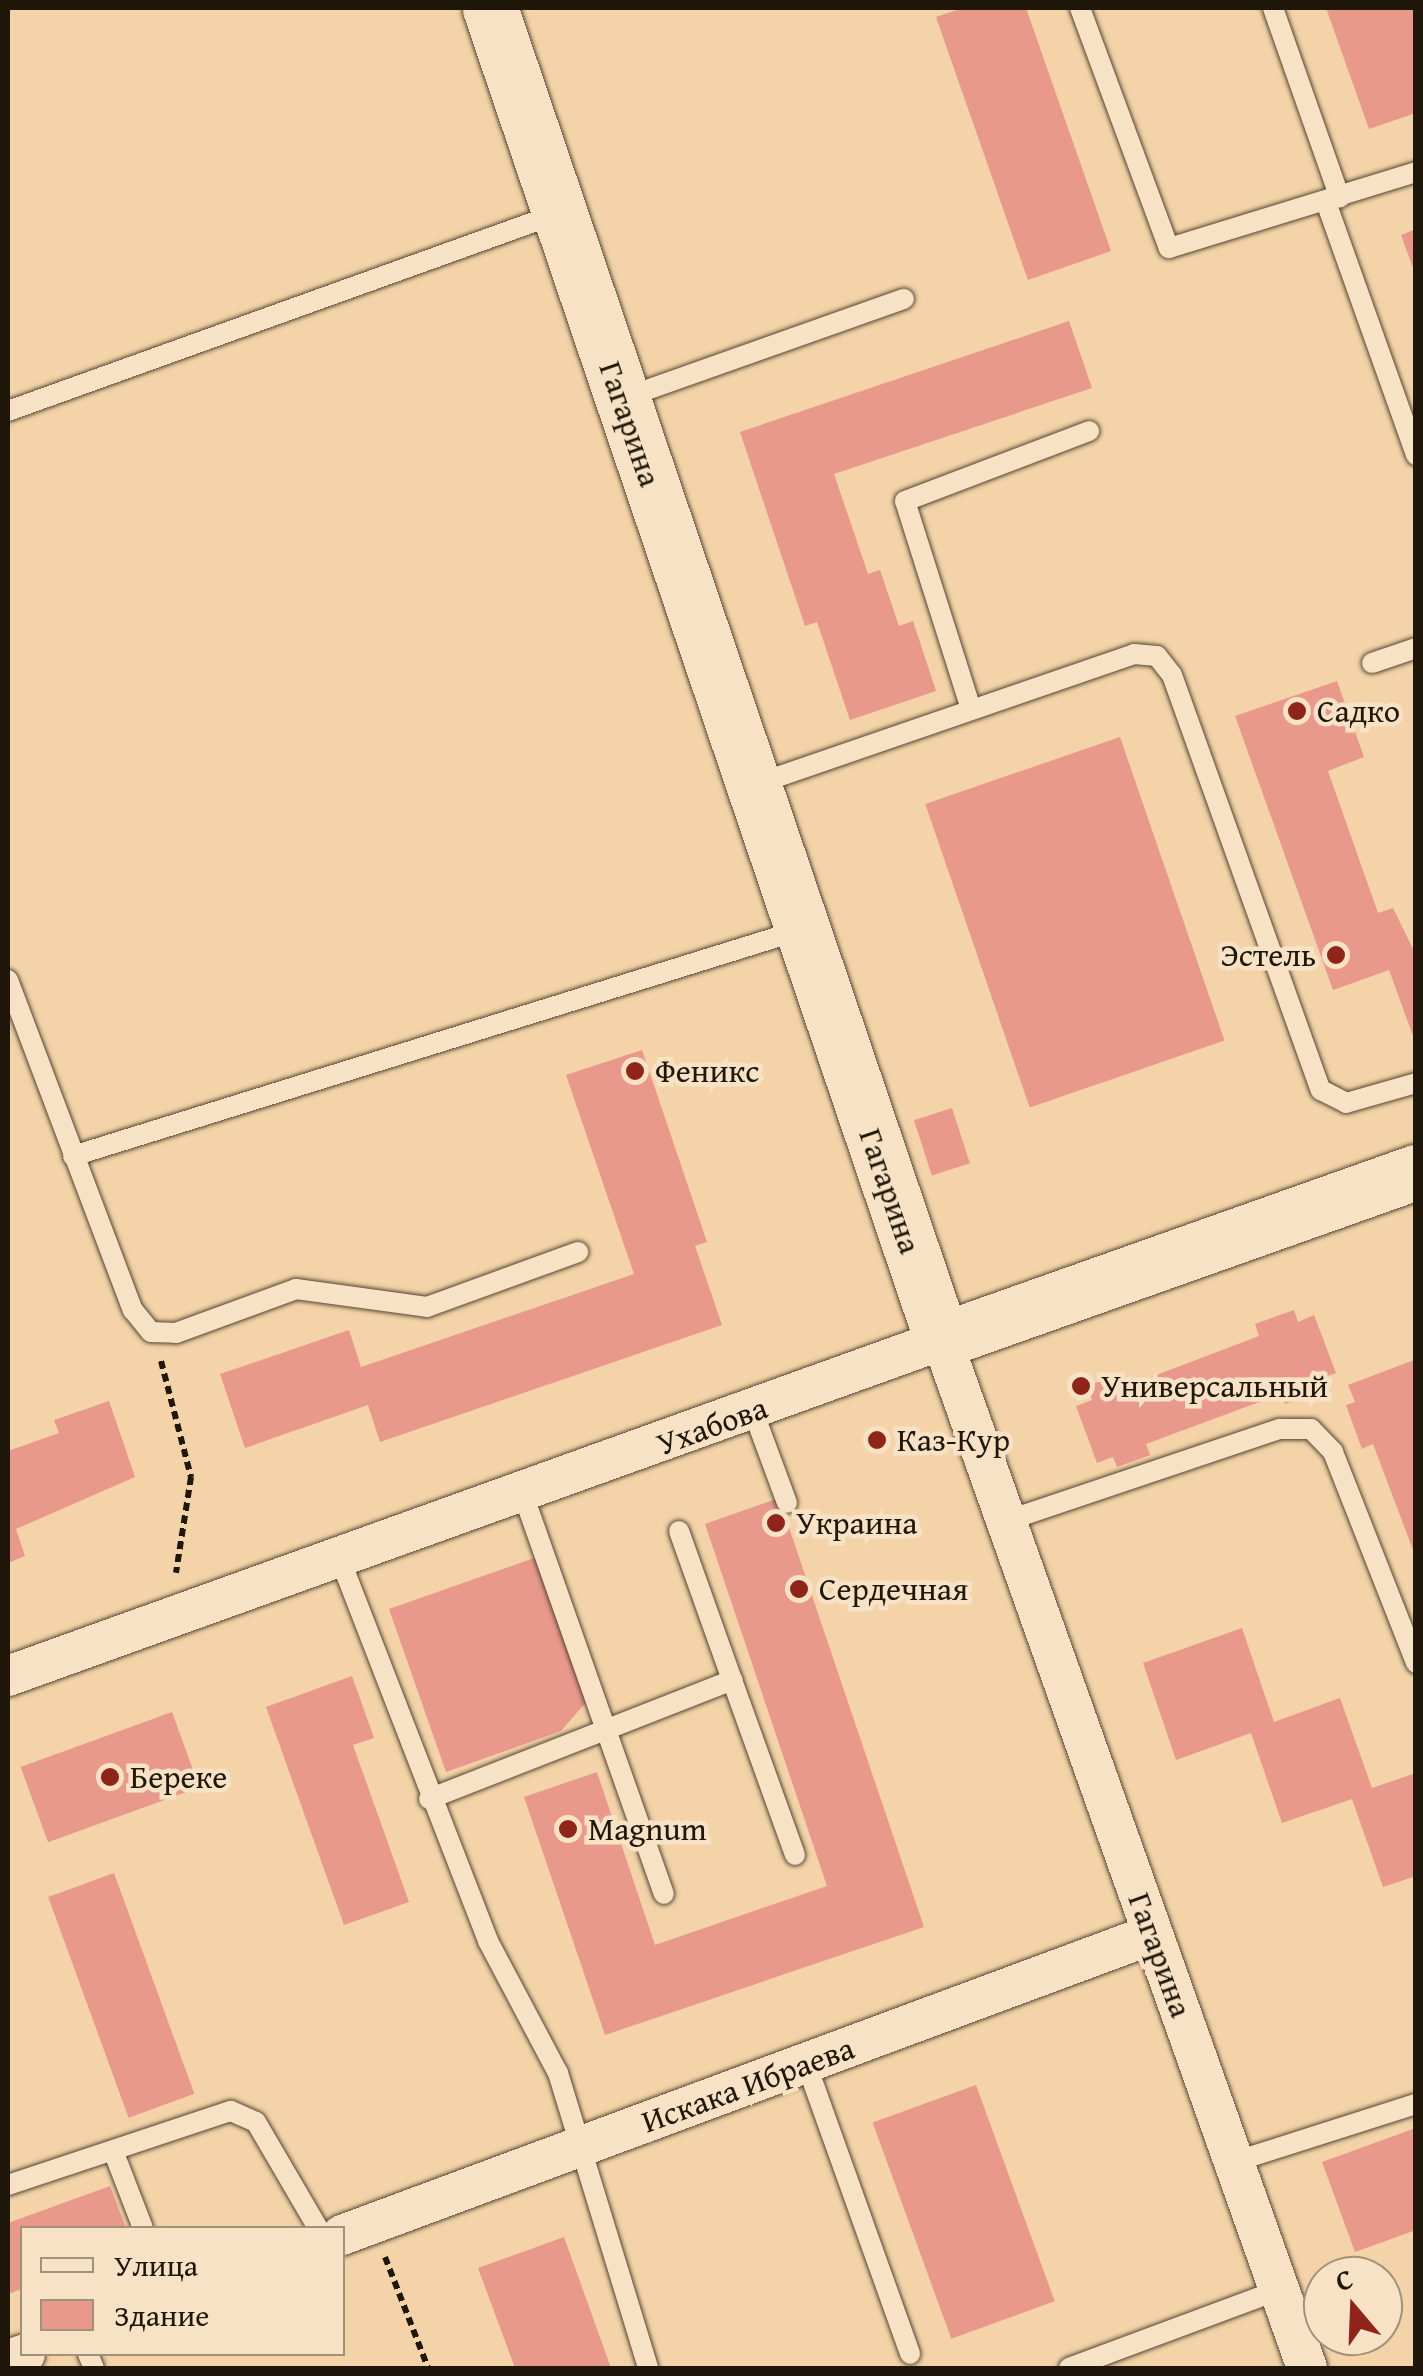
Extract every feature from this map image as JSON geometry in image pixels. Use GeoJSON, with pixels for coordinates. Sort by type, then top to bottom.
{"type":"FeatureCollection","features":[{"type":"Feature","properties":{"kind":"street","name":"Гагарина"},"geometry":{"type":"LineString","coordinates":[[490,8],[800,930],[1307,2368]]}},
{"type":"Feature","properties":{"kind":"street","name":"Ухабова"},"geometry":{"type":"LineString","coordinates":[[8,1676],[1416,1172]]}},
{"type":"Feature","properties":{"kind":"street","name":"Искака Ибраева"},"geometry":{"type":"LineString","coordinates":[[357,2229],[1152,1934]]}},
{"type":"Feature","properties":{"kind":"lane"},"geometry":{"type":"LineString","coordinates":[[1080,8],[1170,248],[1416,172]]}},
{"type":"Feature","properties":{"kind":"lane"},"geometry":{"type":"LineString","coordinates":[[1274,8],[1416,455]]}},
{"type":"Feature","properties":{"kind":"lane"},"geometry":{"type":"LineString","coordinates":[[8,411],[558,214]]}},
{"type":"Feature","properties":{"kind":"lane"},"geometry":{"type":"LineString","coordinates":[[622,399],[904,299]]}},
{"type":"Feature","properties":{"kind":"lane"},"geometry":{"type":"LineString","coordinates":[[971,709],[904,501],[1089,430]]}},
{"type":"Feature","properties":{"kind":"lane"},"geometry":{"type":"LineString","coordinates":[[1372,663],[1416,648]]}},
{"type":"Feature","properties":{"kind":"lane"},"geometry":{"type":"LineString","coordinates":[[752,785],[1134,654],[1157,656],[1172,674],[1321,1090],[1346,1103],[1416,1084]]}},
{"type":"Feature","properties":{"kind":"lane"},"geometry":{"type":"LineString","coordinates":[[73,1156],[800,930]]}},
{"type":"Feature","properties":{"kind":"lane"},"geometry":{"type":"LineString","coordinates":[[8,980],[133,1310],[151,1332],[176,1333],[296,1289],[427,1307],[578,1252]]}},
{"type":"Feature","properties":{"kind":"lane"},"geometry":{"type":"LineString","coordinates":[[8,1047],[30,1040]]}},
{"type":"Feature","properties":{"kind":"lane"},"geometry":{"type":"LineString","coordinates":[[753,1412],[787,1503]]}},
{"type":"Feature","properties":{"kind":"lane"},"geometry":{"type":"LineString","coordinates":[[1006,1521],[1280,1430],[1311,1429],[1333,1452],[1416,1663]]}},
{"type":"Feature","properties":{"kind":"lane"},"geometry":{"type":"LineString","coordinates":[[523,1494],[664,1894]]}},
{"type":"Feature","properties":{"kind":"lane"},"geometry":{"type":"LineString","coordinates":[[679,1531],[795,1855]]}},
{"type":"Feature","properties":{"kind":"lane"},"geometry":{"type":"LineString","coordinates":[[340,1559],[428,1799],[558,2074],[574,2149],[648,2368]]}},
{"type":"Feature","properties":{"kind":"lane"},"geometry":{"type":"LineString","coordinates":[[428,1799],[732,1680]]}},
{"type":"Feature","properties":{"kind":"lane"},"geometry":{"type":"LineString","coordinates":[[806,2063],[910,2354]]}},
{"type":"Feature","properties":{"kind":"lane"},"geometry":{"type":"LineString","coordinates":[[1234,2162],[1416,2104]]}},
{"type":"Feature","properties":{"kind":"lane"},"geometry":{"type":"LineString","coordinates":[[8,2185],[114,2153],[231,2111],[256,2122],[317,2226]]}},
{"type":"Feature","properties":{"kind":"lane"},"geometry":{"type":"LineString","coordinates":[[114,2153],[142,2226]]}},
{"type":"Feature","properties":{"kind":"lane"},"geometry":{"type":"LineString","coordinates":[[1069,2368],[1279,2290]]}},
{"type":"Feature","properties":{"kind":"path"},"geometry":{"type":"LineString","coordinates":[[151,1332],[191,1476],[162,1622]]}},
{"type":"Feature","properties":{"kind":"path"},"geometry":{"type":"LineString","coordinates":[[357,2229],[428,2368]]}},
{"type":"Feature","properties":{"kind":"building"},"geometry":{"type":"Polygon","coordinates":[[[963,8],[1026,8],[1111,251],[1028,280],[936,17],[963,8]]]}},
{"type":"Feature","properties":{"kind":"building"},"geometry":{"type":"Polygon","coordinates":[[[1326,8],[1416,8],[1416,113],[1369,129],[1326,8]]]}},
{"type":"Feature","properties":{"kind":"building"},"geometry":{"type":"Polygon","coordinates":[[[1416,229],[1416,273],[1415,273],[1401,235],[1416,229]]]}},
{"type":"Feature","properties":{"kind":"building"},"geometry":{"type":"Polygon","coordinates":[[[1069,321],[1092,388],[834,474],[868,574],[880,570],[899,626],[913,621],[936,691],[850,720],[817,622],[805,626],[740,432],[1069,321]]]}},
{"type":"Feature","properties":{"kind":"building"},"geometry":{"type":"Polygon","coordinates":[[[1337,681],[1364,757],[1328,771],[1378,913],[1393,908],[1416,955],[1416,1044],[1389,970],[1333,990],[1235,716],[1337,681]]]}},
{"type":"Feature","properties":{"kind":"building"},"geometry":{"type":"Polygon","coordinates":[[[1120,737],[1225,1041],[1030,1108],[925,804],[1120,737]]]}},
{"type":"Feature","properties":{"kind":"building"},"geometry":{"type":"Polygon","coordinates":[[[642,1050],[707,1242],[695,1246],[722,1325],[380,1442],[368,1405],[245,1448],[220,1374],[349,1330],[361,1367],[634,1274],[566,1075],[642,1050]]]}},
{"type":"Feature","properties":{"kind":"building"},"geometry":{"type":"Polygon","coordinates":[[[952,1108],[970,1163],[932,1176],[914,1120],[952,1108]]]}},
{"type":"Feature","properties":{"kind":"building"},"geometry":{"type":"Polygon","coordinates":[[[1294,1310],[1298,1322],[1314,1315],[1336,1373],[1319,1379],[1323,1390],[1285,1404],[1281,1394],[1146,1444],[1150,1455],[1117,1467],[1113,1457],[1097,1463],[1076,1406],[1092,1400],[1087,1386],[1120,1374],[1125,1387],[1259,1336],[1255,1324],[1294,1310]]]}},
{"type":"Feature","properties":{"kind":"building"},"geometry":{"type":"Polygon","coordinates":[[[1414,1360],[1415,1555],[1373,1444],[1362,1449],[1346,1405],[1355,1402],[1348,1385],[1414,1360]]]}},
{"type":"Feature","properties":{"kind":"building"},"geometry":{"type":"Polygon","coordinates":[[[109,1401],[135,1477],[16,1529],[25,1556],[8,1563],[8,1451],[59,1433],[54,1420],[109,1401]]]}},
{"type":"Feature","properties":{"kind":"building"},"geometry":{"type":"Polygon","coordinates":[[[779,1498],[924,1927],[605,2035],[524,1797],[597,1772],[655,1945],[827,1886],[705,1524],[779,1498]]]}},
{"type":"Feature","properties":{"kind":"building"},"geometry":{"type":"Polygon","coordinates":[[[537,1557],[587,1701],[561,1731],[446,1772],[389,1609],[537,1557]]]}},
{"type":"Feature","properties":{"kind":"building"},"geometry":{"type":"Polygon","coordinates":[[[1242,1628],[1274,1722],[1340,1698],[1372,1788],[1416,1773],[1416,1876],[1383,1887],[1352,1799],[1282,1823],[1251,1733],[1176,1760],[1143,1663],[1242,1628]]]}},
{"type":"Feature","properties":{"kind":"building"},"geometry":{"type":"Polygon","coordinates":[[[352,1676],[374,1738],[353,1745],[409,1902],[344,1925],[266,1707],[352,1676]]]}},
{"type":"Feature","properties":{"kind":"building","name":"Береке"},"geometry":{"type":"Polygon","coordinates":[[[172,1712],[199,1787],[48,1842],[21,1767],[172,1712]]]}},
{"type":"Feature","properties":{"kind":"building"},"geometry":{"type":"Polygon","coordinates":[[[114,1873],[194,2094],[129,2118],[48,1897],[114,1873]]]}},
{"type":"Feature","properties":{"kind":"building"},"geometry":{"type":"Polygon","coordinates":[[[976,2085],[1055,2301],[951,2339],[873,2123],[976,2085]]]}},
{"type":"Feature","properties":{"kind":"building"},"geometry":{"type":"Polygon","coordinates":[[[1413,2129],[1416,2230],[1355,2252],[1322,2162],[1413,2129]]]}},
{"type":"Feature","properties":{"kind":"building"},"geometry":{"type":"Polygon","coordinates":[[[110,2186],[125,2226],[20,2226],[20,2290],[8,2294],[8,2223],[110,2186]]]}},
{"type":"Feature","properties":{"kind":"building"},"geometry":{"type":"Polygon","coordinates":[[[564,2237],[611,2368],[515,2368],[478,2268],[564,2237]]]}},
{"type":"Feature","properties":{"kind":"place","name":"Садко"},"geometry":{"type":"Point","coordinates":[1297,711]}},
{"type":"Feature","properties":{"kind":"place","name":"Эстель"},"geometry":{"type":"Point","coordinates":[1336,955]}},
{"type":"Feature","properties":{"kind":"place","name":"Феникс"},"geometry":{"type":"Point","coordinates":[635,1071]}},
{"type":"Feature","properties":{"kind":"place","name":"Универсальный"},"geometry":{"type":"Point","coordinates":[1081,1386]}},
{"type":"Feature","properties":{"kind":"place","name":"Каз-Кур"},"geometry":{"type":"Point","coordinates":[877,1440]}},
{"type":"Feature","properties":{"kind":"place","name":"Украина"},"geometry":{"type":"Point","coordinates":[776,1523]}},
{"type":"Feature","properties":{"kind":"place","name":"Сердечная"},"geometry":{"type":"Point","coordinates":[799,1589]}},
{"type":"Feature","properties":{"kind":"place","name":"Береке"},"geometry":{"type":"Point","coordinates":[110,1777]}},
{"type":"Feature","properties":{"kind":"place","name":"Magnum"},"geometry":{"type":"Point","coordinates":[568,1829]}}]}
